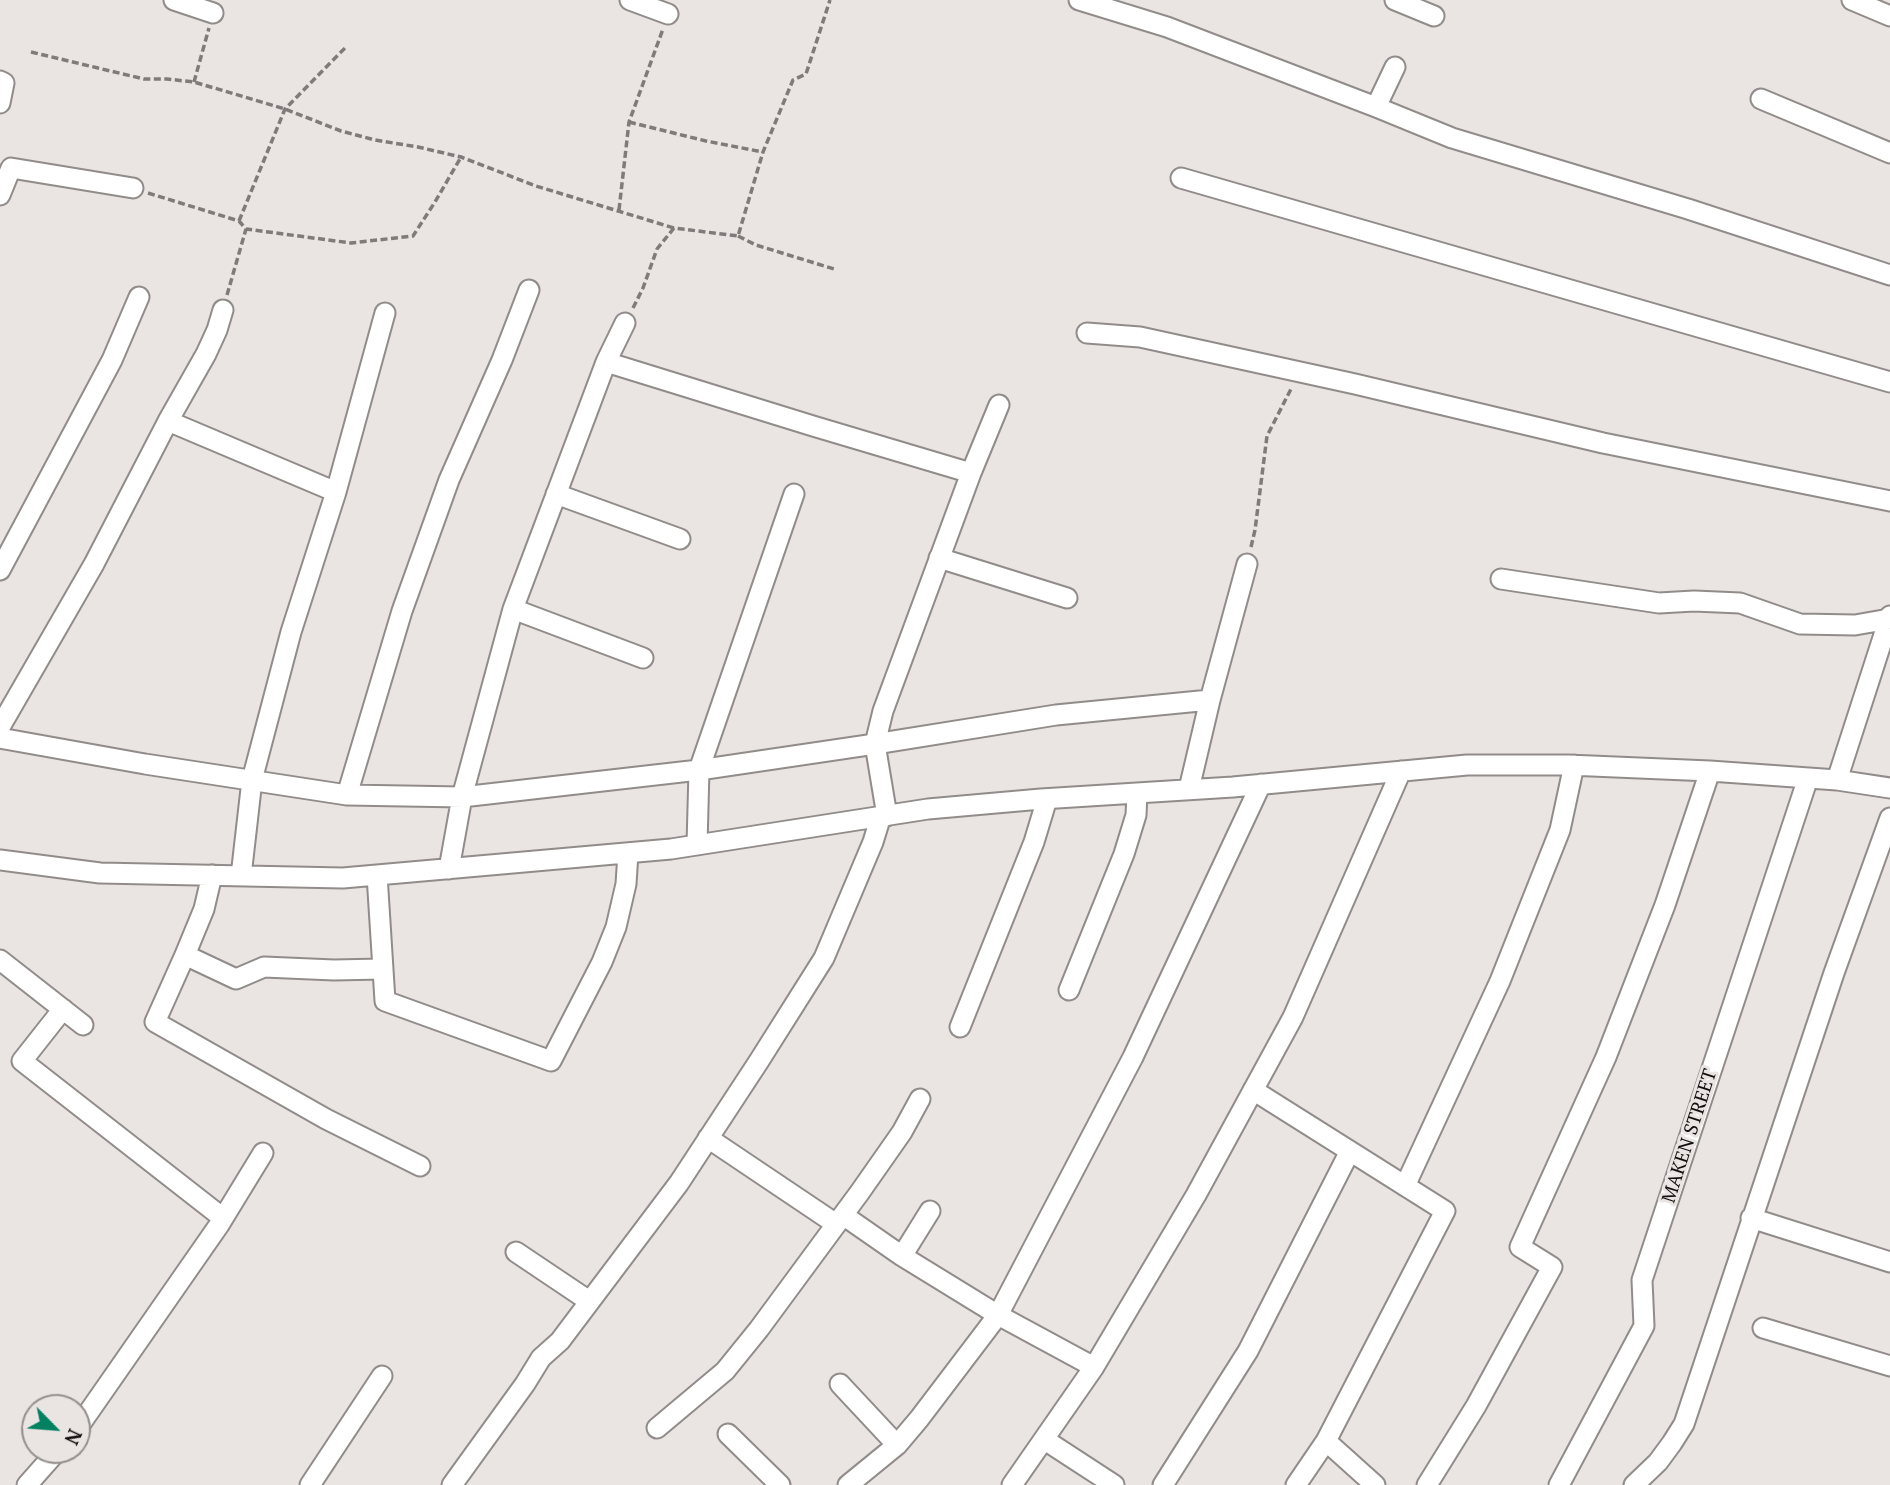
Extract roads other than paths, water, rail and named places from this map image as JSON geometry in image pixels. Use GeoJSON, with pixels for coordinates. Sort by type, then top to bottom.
{"type":"FeatureCollection","features":[{"type":"Feature","properties":{"kind":"street"},"geometry":{"type":"LineString","coordinates":[[174,0],[213,13]]}},
{"type":"Feature","properties":{"kind":"street"},"geometry":{"type":"LineString","coordinates":[[630,0],[668,14]]}},
{"type":"Feature","properties":{"kind":"street"},"geometry":{"type":"LineString","coordinates":[[1079,0],[1167,27],[1452,138],[1688,209],[1890,275]]}},
{"type":"Feature","properties":{"kind":"street"},"geometry":{"type":"LineString","coordinates":[[1395,0],[1434,16]]}},
{"type":"Feature","properties":{"kind":"street"},"geometry":{"type":"LineString","coordinates":[[1852,0],[1890,16]]}},
{"type":"Feature","properties":{"kind":"street"},"geometry":{"type":"LineString","coordinates":[[1376,107],[1395,67]]}},
{"type":"Feature","properties":{"kind":"street"},"geometry":{"type":"LineString","coordinates":[[0,81],[4,83],[0,103]]}},
{"type":"Feature","properties":{"kind":"street"},"geometry":{"type":"LineString","coordinates":[[1761,99],[1890,153]]}},
{"type":"Feature","properties":{"kind":"street"},"geometry":{"type":"LineString","coordinates":[[0,195],[6,163],[133,188]]}},
{"type":"Feature","properties":{"kind":"street"},"geometry":{"type":"LineString","coordinates":[[1181,178],[1890,382]]}},
{"type":"Feature","properties":{"kind":"street"},"geometry":{"type":"LineString","coordinates":[[347,795],[402,611],[449,480],[502,360],[529,290]]}},
{"type":"Feature","properties":{"kind":"street"},"geometry":{"type":"LineString","coordinates":[[0,570],[112,360],[139,297]]}},
{"type":"Feature","properties":{"kind":"street"},"geometry":{"type":"LineString","coordinates":[[0,727],[93,565],[206,354],[218,330],[223,310]]}},
{"type":"Feature","properties":{"kind":"street"},"geometry":{"type":"LineString","coordinates":[[241,876],[252,780],[291,632],[336,492],[385,313]]}},
{"type":"Feature","properties":{"kind":"street"},"geometry":{"type":"LineString","coordinates":[[449,869],[462,797],[513,609],[606,362],[625,323]]}},
{"type":"Feature","properties":{"kind":"street"},"geometry":{"type":"LineString","coordinates":[[1087,333],[1140,337],[1603,443],[1890,501]]}},
{"type":"Feature","properties":{"kind":"street"},"geometry":{"type":"LineString","coordinates":[[606,362],[971,473]]}},
{"type":"Feature","properties":{"kind":"street"},"geometry":{"type":"LineString","coordinates":[[452,1485],[541,1358],[560,1341],[679,1182],[824,958],[884,816],[875,744],[883,711],[999,405]]}},
{"type":"Feature","properties":{"kind":"street"},"geometry":{"type":"LineString","coordinates":[[168,421],[336,492]]}},
{"type":"Feature","properties":{"kind":"street"},"geometry":{"type":"LineString","coordinates":[[556,494],[680,539]]}},
{"type":"Feature","properties":{"kind":"street"},"geometry":{"type":"LineString","coordinates":[[697,845],[699,770],[794,494]]}},
{"type":"Feature","properties":{"kind":"street"},"geometry":{"type":"LineString","coordinates":[[939,558],[1067,598]]}},
{"type":"Feature","properties":{"kind":"street"},"geometry":{"type":"LineString","coordinates":[[1189,789],[1247,564]]}},
{"type":"Feature","properties":{"kind":"street"},"geometry":{"type":"LineString","coordinates":[[1501,579],[1659,603],[1740,603],[1800,624],[1855,625],[1890,618],[1837,780]]}},
{"type":"Feature","properties":{"kind":"street"},"geometry":{"type":"LineString","coordinates":[[513,609],[643,658]]}},
{"type":"Feature","properties":{"kind":"street"},"geometry":{"type":"LineString","coordinates":[[0,738],[145,764],[347,795],[462,797],[699,770],[1056,715],[1210,700]]}},
{"type":"Feature","properties":{"kind":"street"},"geometry":{"type":"LineString","coordinates":[[1,861],[100,873],[344,878],[697,845],[928,809],[1261,784],[1467,765],[1574,765],[1710,771],[1837,780],[1890,788]]}},
{"type":"Feature","properties":{"kind":"street"},"geometry":{"type":"LineString","coordinates":[[1405,1186],[1505,968],[1560,830],[1574,765]]}},
{"type":"Feature","properties":{"kind":"street"},"geometry":{"type":"LineString","coordinates":[[1012,1485],[1094,1367],[1196,1195],[1254,1090],[1293,1017],[1401,771]]}},
{"type":"Feature","properties":{"kind":"street"},"geometry":{"type":"LineString","coordinates":[[1427,1485],[1476,1406],[1552,1267],[1520,1247],[1606,1058],[1665,905],[1710,771]]}},
{"type":"Feature","properties":{"kind":"street","name":"MAKEN STREET"},"geometry":{"type":"LineString","coordinates":[[1559,1485],[1644,1326],[1642,1280],[1808,778]]}},
{"type":"Feature","properties":{"kind":"street"},"geometry":{"type":"LineString","coordinates":[[848,1485],[897,1445],[998,1315],[1133,1057],[1261,784]]}},
{"type":"Feature","properties":{"kind":"street"},"geometry":{"type":"LineString","coordinates":[[1069,990],[1124,854],[1136,815],[1137,793]]}},
{"type":"Feature","properties":{"kind":"street"},"geometry":{"type":"LineString","coordinates":[[960,1027],[1034,842],[1047,799]]}},
{"type":"Feature","properties":{"kind":"street"},"geometry":{"type":"LineString","coordinates":[[1634,1485],[1657,1462],[1684,1424],[1834,973],[1890,818]]}},
{"type":"Feature","properties":{"kind":"street"},"geometry":{"type":"LineString","coordinates":[[377,875],[384,1001],[551,1061],[602,962],[616,927],[626,884],[628,853]]}},
{"type":"Feature","properties":{"kind":"street"},"geometry":{"type":"LineString","coordinates":[[212,875],[204,909],[155,1022],[326,1119],[420,1166]]}},
{"type":"Feature","properties":{"kind":"street"},"geometry":{"type":"LineString","coordinates":[[186,955],[236,979],[264,967],[382,969]]}},
{"type":"Feature","properties":{"kind":"street"},"geometry":{"type":"LineString","coordinates":[[0,960],[83,1025]]}},
{"type":"Feature","properties":{"kind":"street"},"geometry":{"type":"LineString","coordinates":[[63,1009],[22,1061],[223,1218]]}},
{"type":"Feature","properties":{"kind":"street"},"geometry":{"type":"LineString","coordinates":[[1254,1090],[1445,1211],[1326,1441],[1296,1485]]}},
{"type":"Feature","properties":{"kind":"street"},"geometry":{"type":"LineString","coordinates":[[657,1428],[725,1371],[759,1329],[902,1132],[920,1099]]}},
{"type":"Feature","properties":{"kind":"street"},"geometry":{"type":"LineString","coordinates":[[708,1138],[998,1315],[1094,1367]]}},
{"type":"Feature","properties":{"kind":"street"},"geometry":{"type":"LineString","coordinates":[[1163,1485],[1248,1350],[1350,1151]]}},
{"type":"Feature","properties":{"kind":"street"},"geometry":{"type":"LineString","coordinates":[[91,1409],[223,1218],[263,1153]]}},
{"type":"Feature","properties":{"kind":"street"},"geometry":{"type":"LineString","coordinates":[[902,1256],[930,1210]]}},
{"type":"Feature","properties":{"kind":"street"},"geometry":{"type":"LineString","coordinates":[[1751,1218],[1890,1262]]}},
{"type":"Feature","properties":{"kind":"street"},"geometry":{"type":"LineString","coordinates":[[516,1252],[589,1301]]}},
{"type":"Feature","properties":{"kind":"street"},"geometry":{"type":"LineString","coordinates":[[1763,1328],[1890,1366]]}},
{"type":"Feature","properties":{"kind":"street"},"geometry":{"type":"LineString","coordinates":[[310,1485],[382,1377]]}},
{"type":"Feature","properties":{"kind":"street"},"geometry":{"type":"LineString","coordinates":[[840,1384],[897,1445]]}},
{"type":"Feature","properties":{"kind":"street"},"geometry":{"type":"LineString","coordinates":[[727,1434],[780,1485]]}},
{"type":"Feature","properties":{"kind":"street"},"geometry":{"type":"LineString","coordinates":[[1045,1440],[1114,1485]]}},
{"type":"Feature","properties":{"kind":"street"},"geometry":{"type":"LineString","coordinates":[[1326,1441],[1375,1485]]}},
{"type":"Feature","properties":{"kind":"street"},"geometry":{"type":"LineString","coordinates":[[27,1485],[46,1464]]}}]}
